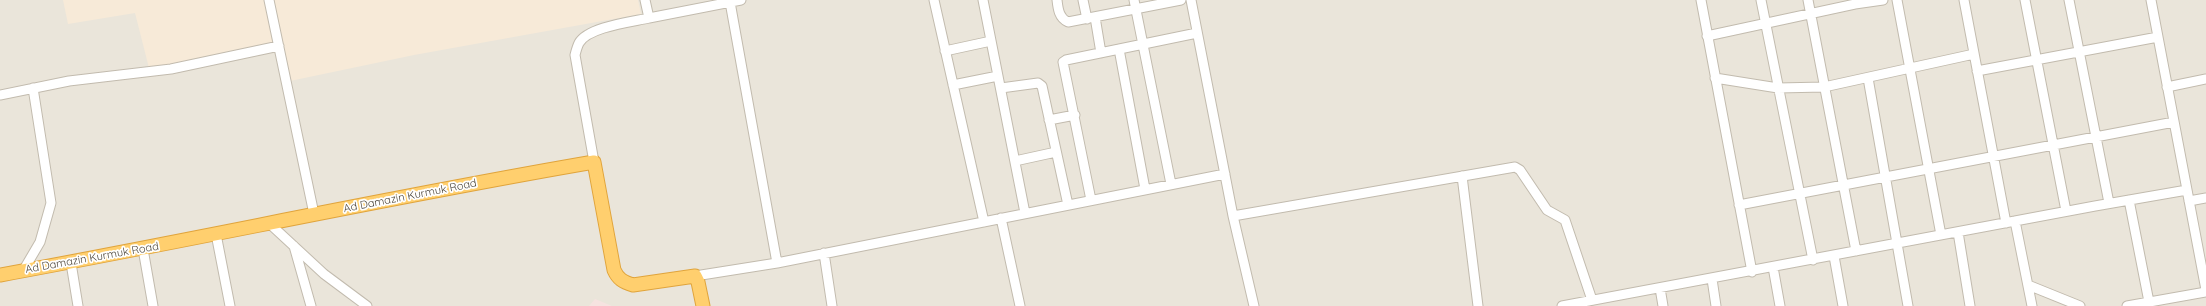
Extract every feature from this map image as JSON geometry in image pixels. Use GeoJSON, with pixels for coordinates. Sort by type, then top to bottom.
{"type":"FeatureCollection","features":[{"type":"Feature","properties":{"kind":"highway","name":"Ad Damazin Kurmuk Road"},"geometry":{"type":"LineString","coordinates":[[0,275],[71,263],[314,214],[594,162]]}},
{"type":"Feature","properties":{"kind":"highway"},"geometry":{"type":"LineString","coordinates":[[594,162],[614,270],[617,277],[625,283],[633,285],[695,276],[698,282],[703,306]]}},
{"type":"Feature","properties":{"kind":"street"},"geometry":{"type":"LineString","coordinates":[[269,0],[314,214]]}},
{"type":"Feature","properties":{"kind":"street"},"geometry":{"type":"LineString","coordinates":[[645,0],[649,18]]}},
{"type":"Feature","properties":{"kind":"street"},"geometry":{"type":"LineString","coordinates":[[594,162],[575,55],[579,42],[589,34],[602,28],[741,0]]}},
{"type":"Feature","properties":{"kind":"street"},"geometry":{"type":"LineString","coordinates":[[934,0],[984,222]]}},
{"type":"Feature","properties":{"kind":"street"},"geometry":{"type":"LineString","coordinates":[[983,0],[1025,213]]}},
{"type":"Feature","properties":{"kind":"street"},"geometry":{"type":"LineString","coordinates":[[1057,0],[1060,15],[1063,20],[1068,22],[1091,18],[1135,5],[1181,0]]}},
{"type":"Feature","properties":{"kind":"street"},"geometry":{"type":"LineString","coordinates":[[1083,0],[1091,18],[1101,53]]}},
{"type":"Feature","properties":{"kind":"street"},"geometry":{"type":"LineString","coordinates":[[1190,0],[1233,216],[1254,306]]}},
{"type":"Feature","properties":{"kind":"street"},"geometry":{"type":"LineString","coordinates":[[1701,0],[1752,272]]}},
{"type":"Feature","properties":{"kind":"street"},"geometry":{"type":"LineString","coordinates":[[1761,0],[1767,23],[1778,88],[1813,260]]}},
{"type":"Feature","properties":{"kind":"street"},"geometry":{"type":"LineString","coordinates":[[1808,0],[1856,251]]}},
{"type":"Feature","properties":{"kind":"street"},"geometry":{"type":"LineString","coordinates":[[1707,36],[1854,2],[1883,0]]}},
{"type":"Feature","properties":{"kind":"street"},"geometry":{"type":"LineString","coordinates":[[1897,0],[1941,235]]}},
{"type":"Feature","properties":{"kind":"street"},"geometry":{"type":"LineString","coordinates":[[1964,0],[1994,156],[2028,285],[2032,306]]}},
{"type":"Feature","properties":{"kind":"street"},"geometry":{"type":"LineString","coordinates":[[2025,0],[2066,211]]}},
{"type":"Feature","properties":{"kind":"street"},"geometry":{"type":"LineString","coordinates":[[2069,0],[2109,203]]}},
{"type":"Feature","properties":{"kind":"street"},"geometry":{"type":"LineString","coordinates":[[2127,306],[2154,303],[2206,291],[2151,0]]}},
{"type":"Feature","properties":{"kind":"street"},"geometry":{"type":"LineString","coordinates":[[730,2],[777,262]]}},
{"type":"Feature","properties":{"kind":"street"},"geometry":{"type":"LineString","coordinates":[[1135,5],[1171,184]]}},
{"type":"Feature","properties":{"kind":"street"},"geometry":{"type":"LineString","coordinates":[[1091,200],[1075,115],[1063,62],[1066,60],[1197,33]]}},
{"type":"Feature","properties":{"kind":"street"},"geometry":{"type":"LineString","coordinates":[[1978,71],[2158,37]]}},
{"type":"Feature","properties":{"kind":"street"},"geometry":{"type":"LineString","coordinates":[[945,50],[991,41]]}},
{"type":"Feature","properties":{"kind":"street"},"geometry":{"type":"LineString","coordinates":[[0,95],[69,81],[171,69],[279,46]]}},
{"type":"Feature","properties":{"kind":"street"},"geometry":{"type":"LineString","coordinates":[[1119,49],[1145,189]]}},
{"type":"Feature","properties":{"kind":"street"},"geometry":{"type":"LineString","coordinates":[[1715,78],[1778,88],[1824,87],[1974,54]]}},
{"type":"Feature","properties":{"kind":"street"},"geometry":{"type":"LineString","coordinates":[[953,85],[998,76]]}},
{"type":"Feature","properties":{"kind":"street"},"geometry":{"type":"LineString","coordinates":[[1868,78],[1908,306]]}},
{"type":"Feature","properties":{"kind":"street"},"geometry":{"type":"LineString","coordinates":[[2168,86],[2206,79]]}},
{"type":"Feature","properties":{"kind":"street"},"geometry":{"type":"LineString","coordinates":[[1001,88],[1040,84],[1068,205]]}},
{"type":"Feature","properties":{"kind":"street"},"geometry":{"type":"LineString","coordinates":[[23,271],[40,242],[51,203],[33,88]]}},
{"type":"Feature","properties":{"kind":"street"},"geometry":{"type":"LineString","coordinates":[[1049,120],[1075,115]]}},
{"type":"Feature","properties":{"kind":"street"},"geometry":{"type":"LineString","coordinates":[[1739,205],[2174,122]]}},
{"type":"Feature","properties":{"kind":"street"},"geometry":{"type":"LineString","coordinates":[[1015,161],[1056,152]]}},
{"type":"Feature","properties":{"kind":"street"},"geometry":{"type":"LineString","coordinates":[[1233,216],[1515,167],[1520,170],[1533,193],[1547,210],[1565,220],[1592,300]]}},
{"type":"Feature","properties":{"kind":"street"},"geometry":{"type":"LineString","coordinates":[[695,276],[824,253],[1225,174]]}},
{"type":"Feature","properties":{"kind":"street"},"geometry":{"type":"LineString","coordinates":[[1462,176],[1478,306]]}},
{"type":"Feature","properties":{"kind":"street"},"geometry":{"type":"LineString","coordinates":[[1562,306],[1592,300],[1605,302],[1660,288],[1752,272],[2109,203],[2187,190]]}},
{"type":"Feature","properties":{"kind":"street"},"geometry":{"type":"LineString","coordinates":[[2189,201],[2206,198]]}},
{"type":"Feature","properties":{"kind":"street"},"geometry":{"type":"LineString","coordinates":[[2129,200],[2154,303]]}},
{"type":"Feature","properties":{"kind":"street"},"geometry":{"type":"LineString","coordinates":[[1001,218],[1020,306]]}},
{"type":"Feature","properties":{"kind":"street"},"geometry":{"type":"LineString","coordinates":[[270,224],[294,244],[324,274],[367,306]]}},
{"type":"Feature","properties":{"kind":"street"},"geometry":{"type":"LineString","coordinates":[[1958,232],[1970,306]]}},
{"type":"Feature","properties":{"kind":"street"},"geometry":{"type":"LineString","coordinates":[[216,234],[230,306]]}},
{"type":"Feature","properties":{"kind":"street"},"geometry":{"type":"LineString","coordinates":[[294,244],[311,306]]}},
{"type":"Feature","properties":{"kind":"street"},"geometry":{"type":"LineString","coordinates":[[143,249],[153,306]]}},
{"type":"Feature","properties":{"kind":"street"},"geometry":{"type":"LineString","coordinates":[[824,253],[832,306]]}},
{"type":"Feature","properties":{"kind":"street"},"geometry":{"type":"LineString","coordinates":[[1834,256],[1843,306]]}},
{"type":"Feature","properties":{"kind":"street"},"geometry":{"type":"LineString","coordinates":[[71,263],[78,306]]}},
{"type":"Feature","properties":{"kind":"street"},"geometry":{"type":"LineString","coordinates":[[1773,268],[1780,306]]}},
{"type":"Feature","properties":{"kind":"street"},"geometry":{"type":"LineString","coordinates":[[1712,279],[1716,306]]}},
{"type":"Feature","properties":{"kind":"street"},"geometry":{"type":"LineString","coordinates":[[2028,285],[2080,306]]}},
{"type":"Feature","properties":{"kind":"street"},"geometry":{"type":"LineString","coordinates":[[1660,288],[1663,306]]}},
{"type":"Feature","properties":{"kind":"shaded area"},"geometry":{"type":"Polygon","coordinates":[[[0,0],[2206,0],[2206,306],[0,306],[0,0]]]}},
{"type":"Feature","properties":{"kind":"shaded area"},"geometry":{"type":"Polygon","coordinates":[[[63,0],[638,0],[641,14],[414,55],[290,81],[282,43],[149,68],[135,13],[68,24],[63,0]]]}},
{"type":"Feature","properties":{"kind":"shaded area"},"geometry":{"type":"Polygon","coordinates":[[[595,299],[612,306],[589,306],[595,299]]]}}]}
